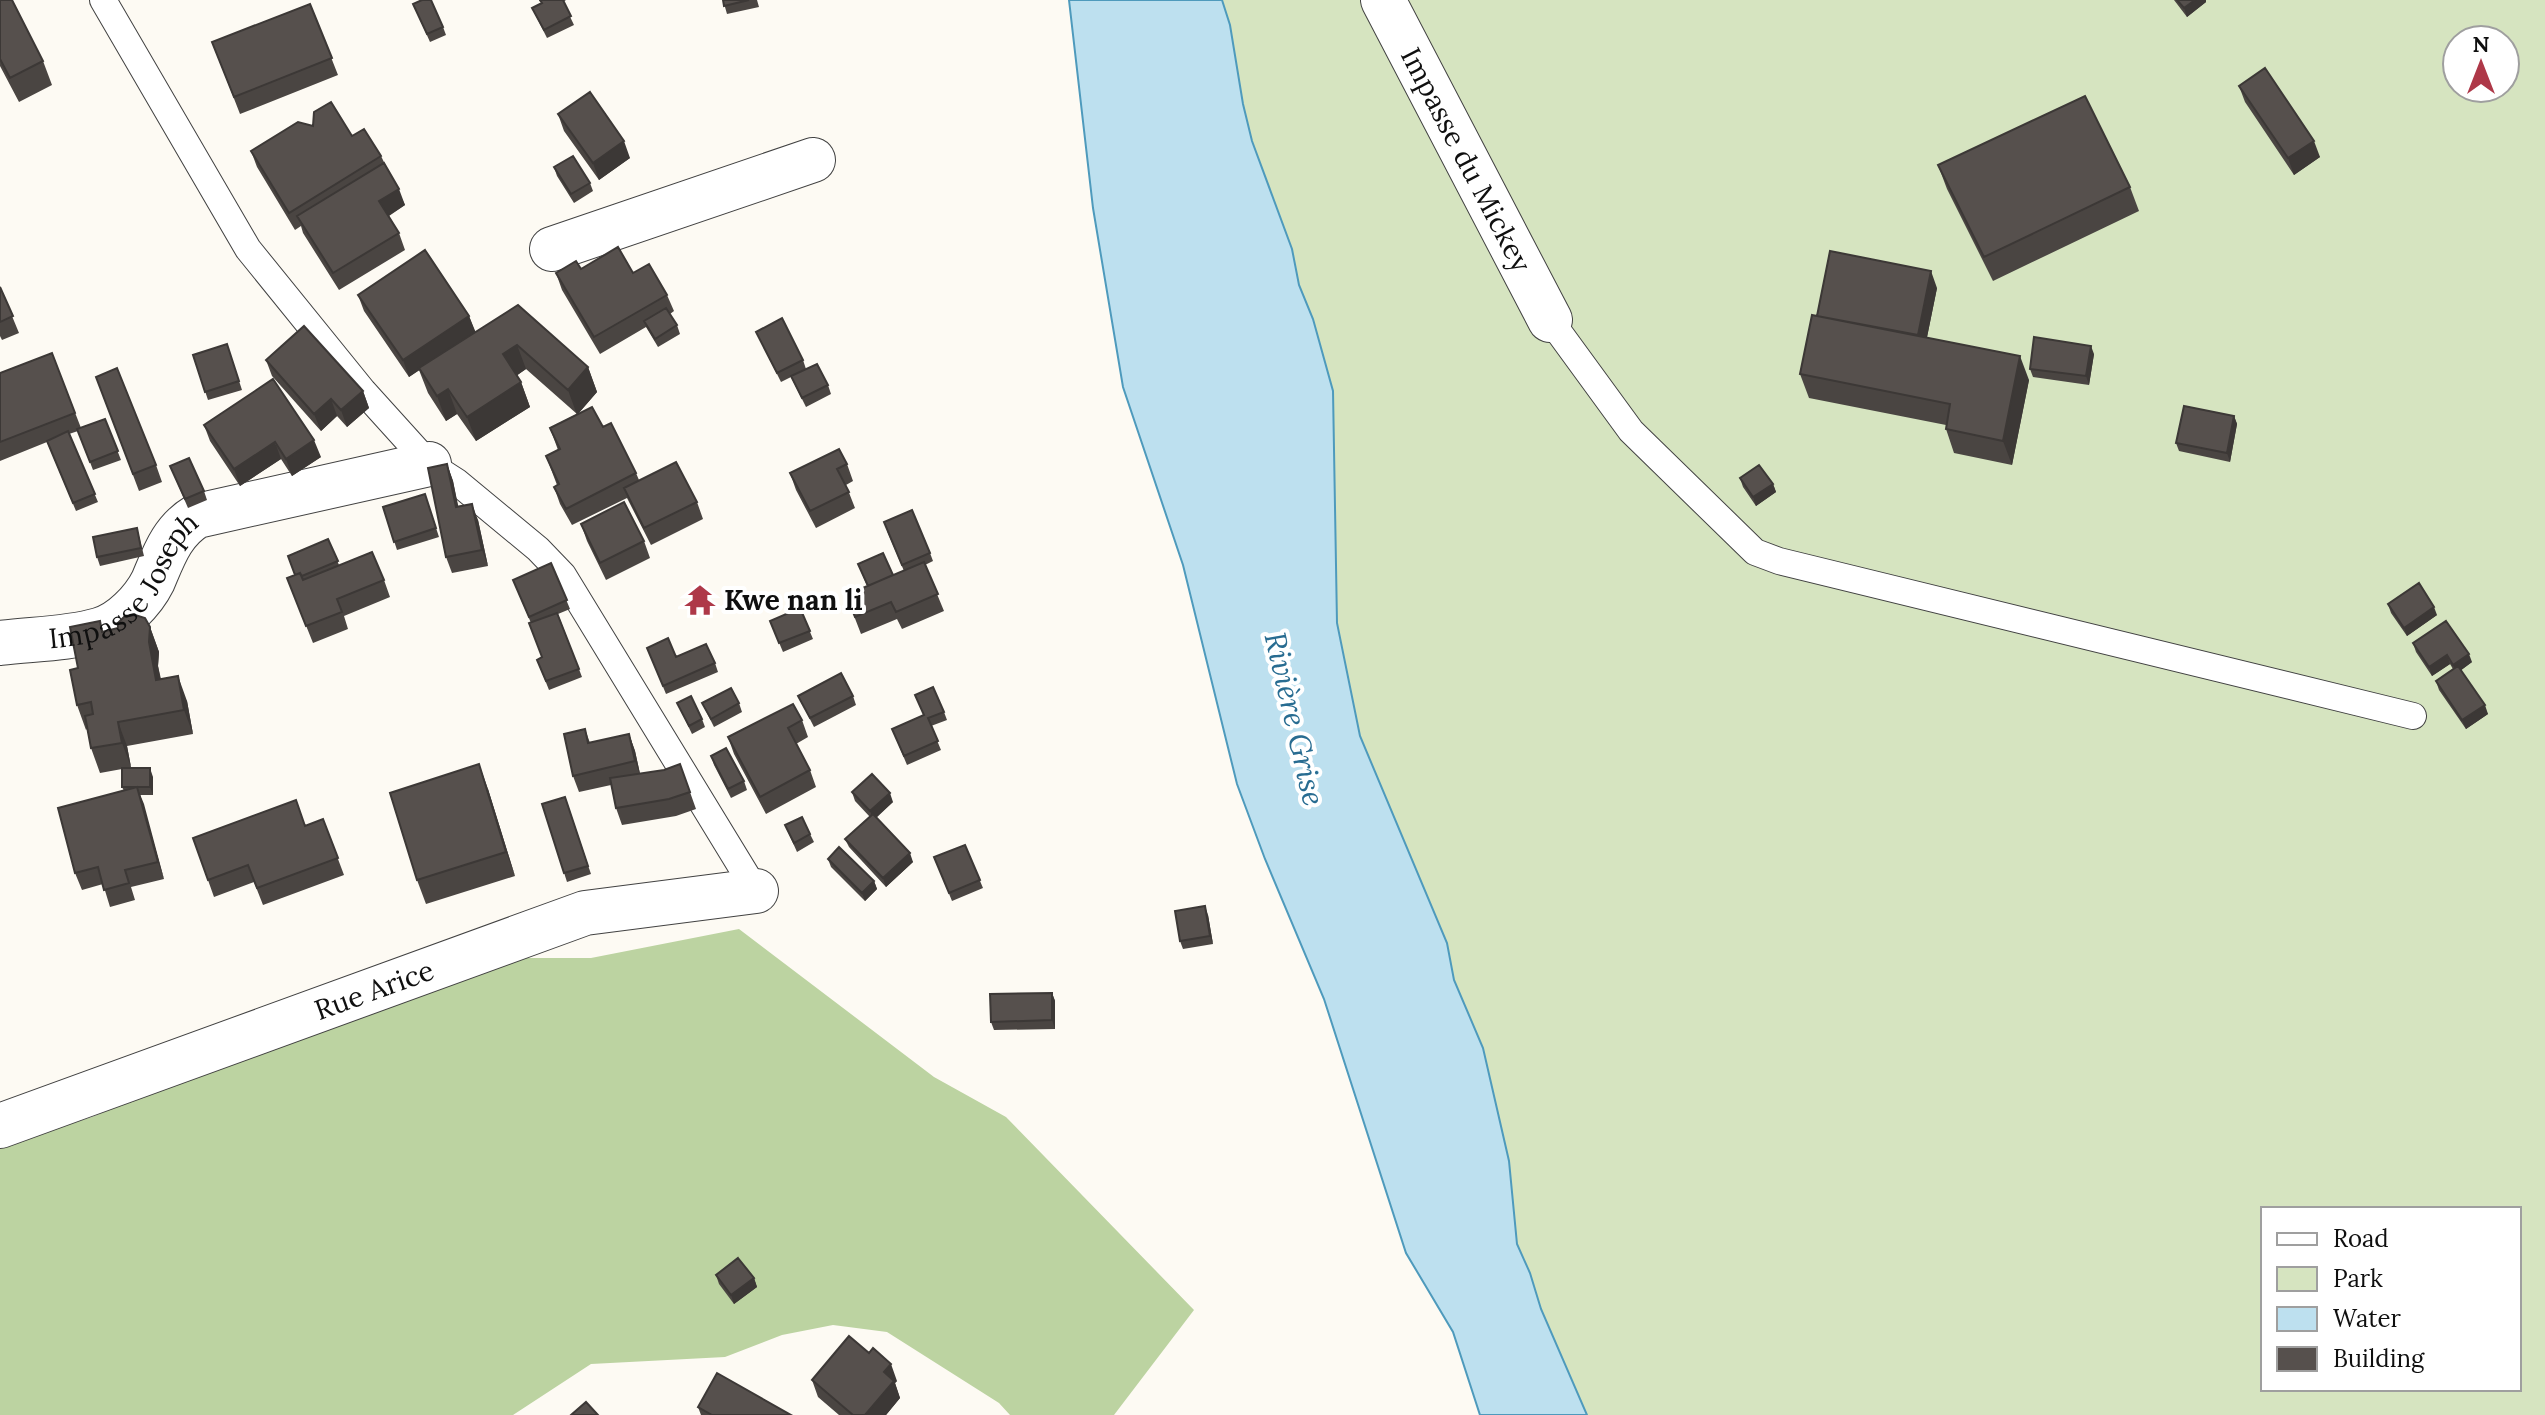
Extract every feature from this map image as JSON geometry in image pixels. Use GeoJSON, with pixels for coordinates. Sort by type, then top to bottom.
{"type":"FeatureCollection","features":[{"type":"Feature","properties":{"kind":"street","name":"Impasse du Mickey"},"geometry":{"type":"LineString","coordinates":[[1383,0],[1550,320]]}},
{"type":"Feature","properties":{"kind":"street"},"geometry":{"type":"LineString","coordinates":[[552,249],[813,160]]}},
{"type":"Feature","properties":{"kind":"street","name":"Impasse Joseph"},"geometry":{"type":"LineString","coordinates":[[0,643],[101,630],[130,612],[148,592],[173,537],[183,525],[197,516],[429,464]]}},
{"type":"Feature","properties":{"kind":"street","name":"Rue Arice"},"geometry":{"type":"LineString","coordinates":[[0,1126],[585,913],[756,891]]}},
{"type":"Feature","properties":{"kind":"lane"},"geometry":{"type":"LineString","coordinates":[[103,0],[248,249],[363,391],[429,464],[457,482],[538,549],[563,575],[756,891]]}},
{"type":"Feature","properties":{"kind":"lane"},"geometry":{"type":"LineString","coordinates":[[1550,320],[1631,431],[1755,552],[1779,561],[2413,716]]}},
{"type":"Feature","properties":{"kind":"green space"},"geometry":{"type":"Polygon","coordinates":[[[1222,0],[2545,0],[2545,1415],[1587,1415],[1541,1309],[1517,1244],[1509,1161],[1483,1048],[1454,980],[1447,943],[1360,736],[1337,623],[1333,391],[1313,319],[1299,285],[1292,249],[1252,141],[1230,25],[1222,0]]]}},
{"type":"Feature","properties":{"kind":"green space"},"geometry":{"type":"Polygon","coordinates":[[[739,929],[934,1077],[1006,1117],[1194,1310],[1114,1415],[1010,1415],[999,1403],[887,1332],[833,1325],[782,1335],[725,1357],[591,1364],[513,1415],[0,1415],[0,1146],[92,1117],[370,1001],[515,958],[591,958],[739,929]]]}},
{"type":"Feature","properties":{"kind":"water","name":"Rivière Grise"},"geometry":{"type":"Polygon","coordinates":[[[1069,0],[1222,0],[1230,25],[1252,141],[1292,249],[1299,285],[1313,319],[1333,391],[1337,623],[1360,736],[1447,943],[1454,980],[1483,1048],[1509,1161],[1517,1244],[1541,1309],[1587,1415],[1480,1415],[1453,1332],[1406,1253],[1324,999],[1237,784],[1183,565],[1123,387],[1093,208],[1069,0]]]}},
{"type":"Feature","properties":{"kind":"building"},"geometry":{"type":"Polygon","coordinates":[[[0,0],[12,0],[43,61],[10,78],[0,59],[0,0]]]}},
{"type":"Feature","properties":{"kind":"building"},"geometry":{"type":"Polygon","coordinates":[[[431,0],[443,27],[427,34],[413,4],[431,0]]]}},
{"type":"Feature","properties":{"kind":"building"},"geometry":{"type":"Polygon","coordinates":[[[540,0],[563,0],[571,16],[544,30],[532,8],[542,3],[540,0]]]}},
{"type":"Feature","properties":{"kind":"building"},"geometry":{"type":"Polygon","coordinates":[[[723,0],[749,0],[724,6],[723,0]]]}},
{"type":"Feature","properties":{"kind":"building"},"geometry":{"type":"Polygon","coordinates":[[[2177,0],[2195,0],[2184,8],[2177,0]]]}},
{"type":"Feature","properties":{"kind":"building"},"geometry":{"type":"Polygon","coordinates":[[[310,4],[332,58],[234,97],[212,42],[310,4]]]}},
{"type":"Feature","properties":{"kind":"building"},"geometry":{"type":"Polygon","coordinates":[[[2265,68],[2314,141],[2288,158],[2239,86],[2265,68]]]}},
{"type":"Feature","properties":{"kind":"building"},"geometry":{"type":"Polygon","coordinates":[[[590,92],[624,141],[593,163],[558,114],[590,92]]]}},
{"type":"Feature","properties":{"kind":"building"},"geometry":{"type":"Polygon","coordinates":[[[2085,96],[2130,187],[1984,257],[1938,165],[2085,96]]]}},
{"type":"Feature","properties":{"kind":"building"},"geometry":{"type":"Polygon","coordinates":[[[331,102],[352,136],[364,129],[381,156],[289,213],[251,151],[298,122],[313,126],[314,112],[331,102]]]}},
{"type":"Feature","properties":{"kind":"building"},"geometry":{"type":"Polygon","coordinates":[[[573,156],[590,183],[571,194],[554,167],[573,156]]]}},
{"type":"Feature","properties":{"kind":"building"},"geometry":{"type":"Polygon","coordinates":[[[384,163],[399,189],[379,201],[399,233],[333,273],[297,216],[384,163]]]}},
{"type":"Feature","properties":{"kind":"building"},"geometry":{"type":"Polygon","coordinates":[[[618,247],[633,273],[649,264],[667,295],[594,337],[556,273],[576,261],[581,269],[618,247]]]}},
{"type":"Feature","properties":{"kind":"building"},"geometry":{"type":"Polygon","coordinates":[[[425,250],[469,316],[403,360],[358,295],[425,250]]]}},
{"type":"Feature","properties":{"kind":"building"},"geometry":{"type":"Polygon","coordinates":[[[1830,251],[1931,271],[1918,335],[1817,316],[1830,251]]]}},
{"type":"Feature","properties":{"kind":"building"},"geometry":{"type":"Polygon","coordinates":[[[0,287],[13,316],[0,322],[0,287]]]}},
{"type":"Feature","properties":{"kind":"building"},"geometry":{"type":"Polygon","coordinates":[[[518,305],[588,367],[568,390],[517,345],[503,354],[521,382],[467,417],[448,389],[437,396],[419,368],[518,305]]]}},
{"type":"Feature","properties":{"kind":"building"},"geometry":{"type":"Polygon","coordinates":[[[666,308],[677,325],[655,339],[644,321],[666,308]]]}},
{"type":"Feature","properties":{"kind":"building"},"geometry":{"type":"Polygon","coordinates":[[[1812,315],[2020,356],[2003,441],[1946,429],[1950,404],[1800,374],[1812,315]]]}},
{"type":"Feature","properties":{"kind":"building"},"geometry":{"type":"Polygon","coordinates":[[[782,318],[803,360],[777,373],[756,332],[782,318]]]}},
{"type":"Feature","properties":{"kind":"building"},"geometry":{"type":"Polygon","coordinates":[[[304,326],[363,391],[341,410],[331,399],[314,414],[266,360],[304,326]]]}},
{"type":"Feature","properties":{"kind":"building"},"geometry":{"type":"Polygon","coordinates":[[[2034,337],[2091,346],[2086,376],[2030,369],[2034,337]]]}},
{"type":"Feature","properties":{"kind":"building"},"geometry":{"type":"Polygon","coordinates":[[[227,344],[239,381],[205,392],[193,355],[227,344]]]}},
{"type":"Feature","properties":{"kind":"building"},"geometry":{"type":"Polygon","coordinates":[[[52,353],[75,413],[0,442],[0,373],[52,353]]]}},
{"type":"Feature","properties":{"kind":"building"},"geometry":{"type":"Polygon","coordinates":[[[817,364],[828,385],[802,398],[791,376],[817,364]]]}},
{"type":"Feature","properties":{"kind":"building"},"geometry":{"type":"Polygon","coordinates":[[[117,368],[156,465],[133,474],[96,377],[117,368]]]}},
{"type":"Feature","properties":{"kind":"building"},"geometry":{"type":"Polygon","coordinates":[[[273,379],[314,440],[286,459],[275,442],[234,469],[204,425],[273,379]]]}},
{"type":"Feature","properties":{"kind":"building"},"geometry":{"type":"Polygon","coordinates":[[[2184,406],[2234,416],[2227,453],[2176,443],[2184,406]]]}},
{"type":"Feature","properties":{"kind":"building"},"geometry":{"type":"Polygon","coordinates":[[[592,407],[603,427],[611,423],[636,473],[566,509],[554,487],[559,484],[546,456],[560,449],[550,428],[592,407]]]}},
{"type":"Feature","properties":{"kind":"building"},"geometry":{"type":"Polygon","coordinates":[[[105,419],[118,451],[90,462],[77,429],[105,419]]]}},
{"type":"Feature","properties":{"kind":"building"},"geometry":{"type":"Polygon","coordinates":[[[68,431],[95,494],[73,503],[47,441],[68,431]]]}},
{"type":"Feature","properties":{"kind":"building"},"geometry":{"type":"Polygon","coordinates":[[[839,449],[847,464],[837,469],[849,492],[810,511],[790,473],[839,449]]]}},
{"type":"Feature","properties":{"kind":"building"},"geometry":{"type":"Polygon","coordinates":[[[189,458],[204,491],[185,499],[170,466],[189,458]]]}},
{"type":"Feature","properties":{"kind":"building"},"geometry":{"type":"Polygon","coordinates":[[[676,462],[697,502],[644,528],[624,488],[676,462]]]}},
{"type":"Feature","properties":{"kind":"building"},"geometry":{"type":"Polygon","coordinates":[[[447,464],[456,507],[472,504],[482,550],[446,557],[428,468],[447,464]]]}},
{"type":"Feature","properties":{"kind":"building"},"geometry":{"type":"Polygon","coordinates":[[[1759,465],[1773,484],[1753,497],[1740,478],[1759,465]]]}},
{"type":"Feature","properties":{"kind":"building"},"geometry":{"type":"Polygon","coordinates":[[[425,494],[436,528],[394,542],[383,507],[425,494]]]}},
{"type":"Feature","properties":{"kind":"building"},"geometry":{"type":"Polygon","coordinates":[[[624,502],[644,541],[600,563],[581,524],[624,502]]]}},
{"type":"Feature","properties":{"kind":"building"},"geometry":{"type":"Polygon","coordinates":[[[912,510],[930,553],[902,565],[884,522],[912,510]]]}},
{"type":"Feature","properties":{"kind":"building"},"geometry":{"type":"Polygon","coordinates":[[[137,528],[141,548],[97,557],[93,537],[137,528]]]}},
{"type":"Feature","properties":{"kind":"building"},"geometry":{"type":"Polygon","coordinates":[[[328,539],[338,561],[302,576],[300,573],[295,575],[288,556],[328,539]]]}},
{"type":"Feature","properties":{"kind":"building"},"geometry":{"type":"Polygon","coordinates":[[[372,552],[384,580],[337,599],[342,612],[306,626],[287,578],[300,573],[303,580],[372,552]]]}},
{"type":"Feature","properties":{"kind":"building"},"geometry":{"type":"Polygon","coordinates":[[[883,553],[893,575],[868,586],[858,564],[883,553]]]}},
{"type":"Feature","properties":{"kind":"building"},"geometry":{"type":"Polygon","coordinates":[[[924,562],[938,594],[896,612],[891,602],[855,617],[846,595],[924,562]]]}},
{"type":"Feature","properties":{"kind":"building"},"geometry":{"type":"Polygon","coordinates":[[[551,563],[567,600],[529,617],[513,580],[551,563]]]}},
{"type":"Feature","properties":{"kind":"building"},"geometry":{"type":"Polygon","coordinates":[[[2419,583],[2434,607],[2404,628],[2388,604],[2419,583]]]}},
{"type":"Feature","properties":{"kind":"building"},"geometry":{"type":"Polygon","coordinates":[[[800,608],[810,631],[779,643],[770,621],[800,608]]]}},
{"type":"Feature","properties":{"kind":"building"},"geometry":{"type":"Polygon","coordinates":[[[557,613],[579,669],[546,681],[537,660],[542,657],[529,623],[557,613]]]}},
{"type":"Feature","properties":{"kind":"building"},"geometry":{"type":"Polygon","coordinates":[[[135,615],[145,618],[150,627],[149,642],[156,680],[178,676],[184,710],[118,722],[122,743],[91,748],[85,716],[93,714],[91,702],[77,705],[70,670],[78,668],[70,627],[100,621],[102,632],[118,628],[124,617],[135,615]]]}},
{"type":"Feature","properties":{"kind":"building"},"geometry":{"type":"Polygon","coordinates":[[[2446,621],[2469,654],[2453,665],[2447,655],[2429,667],[2413,643],[2446,621]]]}},
{"type":"Feature","properties":{"kind":"building"},"geometry":{"type":"Polygon","coordinates":[[[668,638],[676,657],[706,644],[715,663],[663,686],[647,648],[668,638]]]}},
{"type":"Feature","properties":{"kind":"building"},"geometry":{"type":"Polygon","coordinates":[[[2458,666],[2485,705],[2462,720],[2436,681],[2458,666]]]}},
{"type":"Feature","properties":{"kind":"building"},"geometry":{"type":"Polygon","coordinates":[[[841,673],[853,696],[810,718],[798,696],[841,673]]]}},
{"type":"Feature","properties":{"kind":"building"},"geometry":{"type":"Polygon","coordinates":[[[933,687],[944,712],[928,718],[938,741],[904,756],[892,729],[924,715],[915,695],[933,687]]]}},
{"type":"Feature","properties":{"kind":"building"},"geometry":{"type":"Polygon","coordinates":[[[731,688],[739,703],[711,719],[702,703],[731,688]]]}},
{"type":"Feature","properties":{"kind":"building"},"geometry":{"type":"Polygon","coordinates":[[[691,696],[702,719],[689,726],[677,703],[691,696]]]}},
{"type":"Feature","properties":{"kind":"building"},"geometry":{"type":"Polygon","coordinates":[[[793,704],[802,720],[788,728],[810,770],[760,797],[728,737],[793,704]]]}},
{"type":"Feature","properties":{"kind":"building"},"geometry":{"type":"Polygon","coordinates":[[[585,729],[588,743],[629,734],[635,761],[573,776],[564,734],[585,729]]]}},
{"type":"Feature","properties":{"kind":"building"},"geometry":{"type":"Polygon","coordinates":[[[726,748],[744,781],[728,789],[711,756],[726,748]]]}},
{"type":"Feature","properties":{"kind":"building"},"geometry":{"type":"Polygon","coordinates":[[[479,764],[506,852],[417,880],[390,793],[479,764]]]}},
{"type":"Feature","properties":{"kind":"building"},"geometry":{"type":"Polygon","coordinates":[[[680,764],[690,792],[669,799],[616,808],[610,778],[664,770],[680,764]]]}},
{"type":"Feature","properties":{"kind":"building"},"geometry":{"type":"Polygon","coordinates":[[[122,768],[150,768],[150,787],[122,787],[122,768]]]}},
{"type":"Feature","properties":{"kind":"building"},"geometry":{"type":"Polygon","coordinates":[[[872,774],[890,793],[870,811],[852,792],[872,774]]]}},
{"type":"Feature","properties":{"kind":"building"},"geometry":{"type":"Polygon","coordinates":[[[137,787],[158,862],[125,870],[129,883],[104,890],[98,867],[75,873],[58,808],[137,787]]]}},
{"type":"Feature","properties":{"kind":"building"},"geometry":{"type":"Polygon","coordinates":[[[565,797],[588,866],[564,873],[542,804],[565,797]]]}},
{"type":"Feature","properties":{"kind":"building"},"geometry":{"type":"Polygon","coordinates":[[[296,800],[305,826],[323,819],[338,858],[257,888],[248,865],[208,880],[193,838],[296,800]]]}},
{"type":"Feature","properties":{"kind":"building"},"geometry":{"type":"Polygon","coordinates":[[[873,814],[910,853],[883,878],[845,839],[873,814]]]}},
{"type":"Feature","properties":{"kind":"building"},"geometry":{"type":"Polygon","coordinates":[[[802,817],[810,834],[794,843],[785,825],[802,817]]]}},
{"type":"Feature","properties":{"kind":"building"},"geometry":{"type":"Polygon","coordinates":[[[965,845],[980,880],[949,893],[934,857],[965,845]]]}},
{"type":"Feature","properties":{"kind":"building"},"geometry":{"type":"Polygon","coordinates":[[[839,847],[874,881],[862,893],[828,859],[839,847]]]}},
{"type":"Feature","properties":{"kind":"building"},"geometry":{"type":"Polygon","coordinates":[[[1205,906],[1210,936],[1180,941],[1175,911],[1205,906]]]}},
{"type":"Feature","properties":{"kind":"building"},"geometry":{"type":"Polygon","coordinates":[[[1052,993],[1052,1020],[991,1022],[990,994],[1052,993]]]}},
{"type":"Feature","properties":{"kind":"building"},"geometry":{"type":"Polygon","coordinates":[[[738,1258],[754,1278],[731,1295],[716,1275],[738,1258]]]}},
{"type":"Feature","properties":{"kind":"building"},"geometry":{"type":"Polygon","coordinates":[[[849,1336],[869,1353],[873,1348],[891,1364],[884,1372],[894,1381],[865,1415],[853,1415],[812,1380],[849,1336]]]}},
{"type":"Feature","properties":{"kind":"building"},"geometry":{"type":"Polygon","coordinates":[[[717,1373],[791,1415],[712,1415],[698,1407],[717,1373]]]}},
{"type":"Feature","properties":{"kind":"building"},"geometry":{"type":"Polygon","coordinates":[[[586,1402],[598,1415],[571,1415],[586,1402]]]}},
{"type":"Feature","properties":{"kind":"place","name":"Kwe nan li"},"geometry":{"type":"Point","coordinates":[700,600]}}]}
